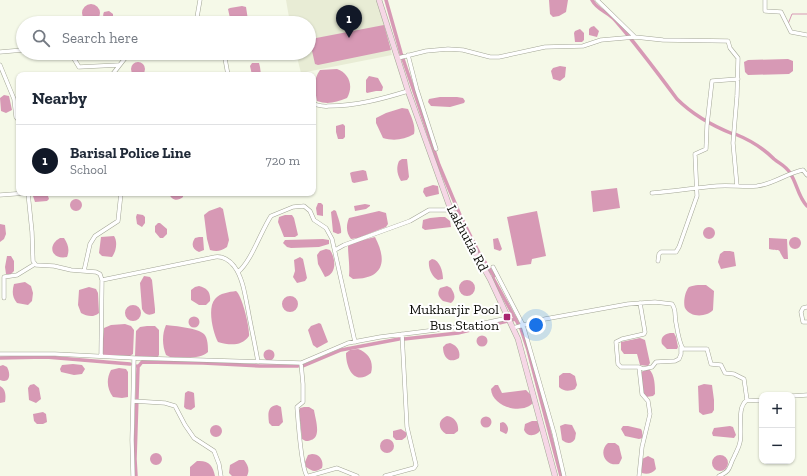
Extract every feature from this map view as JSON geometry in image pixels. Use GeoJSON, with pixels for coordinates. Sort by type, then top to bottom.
{"type":"FeatureCollection","features":[{"type":"Feature","properties":{"kind":"street"},"geometry":{"type":"LineString","coordinates":[[197,16],[200,0]]}},
{"type":"Feature","properties":{"kind":"street","name":"Lakhutia Rd"},"geometry":{"type":"LineString","coordinates":[[379,0],[426,144],[452,210],[490,279],[518,339],[555,476]]}},
{"type":"Feature","properties":{"kind":"street"},"geometry":{"type":"LineString","coordinates":[[597,0],[635,37]]}},
{"type":"Feature","properties":{"kind":"street"},"geometry":{"type":"LineString","coordinates":[[765,0],[765,11],[781,12],[791,32],[807,35]]}},
{"type":"Feature","properties":{"kind":"street"},"geometry":{"type":"LineString","coordinates":[[398,58],[426,51],[448,49],[463,50],[490,57],[499,57],[545,47],[583,46],[601,40],[635,37],[663,40],[728,41],[730,48],[738,58],[738,79],[733,143],[738,186]]}},
{"type":"Feature","properties":{"kind":"street"},"geometry":{"type":"LineString","coordinates":[[0,52],[16,51]]}},
{"type":"Feature","properties":{"kind":"street"},"geometry":{"type":"LineString","coordinates":[[408,55],[417,90],[436,149]]}},
{"type":"Feature","properties":{"kind":"street"},"geometry":{"type":"LineString","coordinates":[[75,60],[79,67],[119,65]]}},
{"type":"Feature","properties":{"kind":"street"},"geometry":{"type":"LineString","coordinates":[[114,72],[124,60]]}},
{"type":"Feature","properties":{"kind":"street"},"geometry":{"type":"LineString","coordinates":[[225,60],[227,72]]}},
{"type":"Feature","properties":{"kind":"street"},"geometry":{"type":"LineString","coordinates":[[0,65],[14,98],[16,117]]}},
{"type":"Feature","properties":{"kind":"street"},"geometry":{"type":"LineString","coordinates":[[658,261],[659,254],[661,252],[676,252],[679,248],[697,196],[695,154],[706,149],[712,81],[738,79]]}},
{"type":"Feature","properties":{"kind":"street"},"geometry":{"type":"LineString","coordinates":[[316,105],[327,107],[351,104],[380,99],[408,91]]}},
{"type":"Feature","properties":{"kind":"street"},"geometry":{"type":"LineString","coordinates":[[652,193],[696,188],[757,186],[776,182],[803,170],[807,175]]}},
{"type":"Feature","properties":{"kind":"street"},"geometry":{"type":"LineString","coordinates":[[0,195],[16,194]]}},
{"type":"Feature","properties":{"kind":"street"},"geometry":{"type":"LineString","coordinates":[[27,196],[32,232],[33,261],[35,264]]}},
{"type":"Feature","properties":{"kind":"street"},"geometry":{"type":"LineString","coordinates":[[84,271],[90,244],[95,236],[118,221],[121,196]]}},
{"type":"Feature","properties":{"kind":"street"},"geometry":{"type":"LineString","coordinates":[[238,272],[242,269],[249,258],[271,216],[293,207],[304,206],[310,211],[314,220],[326,228],[332,239],[336,250],[339,271],[352,323],[355,342]]}},
{"type":"Feature","properties":{"kind":"street"},"geometry":{"type":"LineString","coordinates":[[336,250],[344,245],[410,221],[429,210],[452,210]]}},
{"type":"Feature","properties":{"kind":"street"},"geometry":{"type":"LineString","coordinates":[[102,280],[220,256],[226,258],[238,272],[243,285],[258,362]]}},
{"type":"Feature","properties":{"kind":"street"},"geometry":{"type":"LineString","coordinates":[[4,298],[4,277],[21,273],[35,264],[96,272],[100,274],[102,280],[101,356]]}},
{"type":"Feature","properties":{"kind":"street"},"geometry":{"type":"LineString","coordinates":[[493,267],[523,325],[554,433],[564,476]]}},
{"type":"Feature","properties":{"kind":"street"},"geometry":{"type":"LineString","coordinates":[[513,328],[583,312],[640,303],[656,302],[672,304],[675,309],[681,347],[679,359],[656,362],[652,367],[643,369],[639,367],[621,367],[618,364],[616,342],[622,339],[644,334],[645,332],[640,303]]}},
{"type":"Feature","properties":{"kind":"street"},"geometry":{"type":"LineString","coordinates":[[807,307],[803,308],[801,312],[804,322],[807,322]]}},
{"type":"Feature","properties":{"kind":"street"},"geometry":{"type":"LineString","coordinates":[[0,354],[47,354],[301,363],[348,343],[402,334],[475,326],[508,318]]}},
{"type":"Feature","properties":{"kind":"street"},"geometry":{"type":"LineString","coordinates":[[385,476],[400,474],[414,468],[416,465],[407,427],[402,334]]}},
{"type":"Feature","properties":{"kind":"street"},"geometry":{"type":"LineString","coordinates":[[681,347],[683,349],[707,349],[711,364],[720,365],[725,373],[734,374],[744,378],[747,400]]}},
{"type":"Feature","properties":{"kind":"street"},"geometry":{"type":"LineString","coordinates":[[133,476],[132,440],[134,358]]}},
{"type":"Feature","properties":{"kind":"street"},"geometry":{"type":"LineString","coordinates":[[301,363],[304,394],[303,402],[297,407],[298,428],[305,474],[308,476],[337,468],[357,476]]}},
{"type":"Feature","properties":{"kind":"street"},"geometry":{"type":"LineString","coordinates":[[639,367],[642,394],[648,401],[650,414],[642,447],[639,476]]}},
{"type":"Feature","properties":{"kind":"street"},"geometry":{"type":"LineString","coordinates":[[795,396],[807,395]]}},
{"type":"Feature","properties":{"kind":"street"},"geometry":{"type":"LineString","coordinates":[[719,476],[730,469],[737,452],[741,434],[742,405],[747,400],[759,401]]}},
{"type":"Feature","properties":{"kind":"street"},"geometry":{"type":"LineString","coordinates":[[133,401],[157,402],[176,406],[185,425],[194,438],[214,451],[219,464],[221,476]]}},
{"type":"Feature","properties":{"kind":"shaded area"},"geometry":{"type":"Polygon","coordinates":[[[286,0],[379,0],[392,55],[301,72],[298,60],[316,60],[316,16],[289,16],[286,0]]]}},
{"type":"Feature","properties":{"kind":"shaded area"},"geometry":{"type":"Polygon","coordinates":[[[549,0],[568,0],[566,12],[559,16],[553,17],[550,14],[549,0]]]}},
{"type":"Feature","properties":{"kind":"shaded area"},"geometry":{"type":"Polygon","coordinates":[[[91,4],[99,10],[99,16],[83,16],[82,13],[85,7],[91,4]]]}},
{"type":"Feature","properties":{"kind":"shaded area"},"geometry":{"type":"Polygon","coordinates":[[[242,6],[246,7],[247,16],[230,16],[228,9],[242,6]]]}},
{"type":"Feature","properties":{"kind":"shaded area"},"geometry":{"type":"Polygon","coordinates":[[[109,11],[113,14],[113,16],[104,16],[104,12],[109,11]]]}},
{"type":"Feature","properties":{"kind":"shaded area"},"geometry":{"type":"Polygon","coordinates":[[[384,25],[391,50],[318,65],[315,64],[314,60],[316,60],[316,38],[384,25]]]}},
{"type":"Feature","properties":{"kind":"shaded area"},"geometry":{"type":"Polygon","coordinates":[[[594,26],[599,31],[597,37],[589,35],[589,29],[594,26]]]}},
{"type":"Feature","properties":{"kind":"shaded area"},"geometry":{"type":"Polygon","coordinates":[[[580,29],[584,33],[584,40],[582,42],[575,42],[574,33],[580,29]]]}},
{"type":"Feature","properties":{"kind":"shaded area"},"geometry":{"type":"Polygon","coordinates":[[[788,59],[793,61],[793,71],[789,74],[748,75],[745,72],[744,62],[748,60],[788,59]]]}},
{"type":"Feature","properties":{"kind":"shaded area"},"geometry":{"type":"Polygon","coordinates":[[[135,62],[141,62],[145,66],[145,72],[131,72],[131,66],[135,62]]]}},
{"type":"Feature","properties":{"kind":"shaded area"},"geometry":{"type":"Polygon","coordinates":[[[252,63],[259,63],[261,72],[251,72],[250,66],[252,63]]]}},
{"type":"Feature","properties":{"kind":"shaded area"},"geometry":{"type":"Polygon","coordinates":[[[560,66],[566,67],[565,77],[560,81],[553,79],[551,71],[553,68],[560,66]]]}},
{"type":"Feature","properties":{"kind":"shaded area"},"geometry":{"type":"Polygon","coordinates":[[[337,69],[345,74],[350,85],[347,98],[328,103],[317,101],[316,77],[320,70],[337,69]]]}},
{"type":"Feature","properties":{"kind":"shaded area"},"geometry":{"type":"Polygon","coordinates":[[[369,76],[378,78],[383,87],[382,91],[366,92],[366,80],[369,76]]]}},
{"type":"Feature","properties":{"kind":"shaded area"},"geometry":{"type":"Polygon","coordinates":[[[4,95],[9,96],[12,110],[6,113],[1,111],[0,98],[4,95]]]}},
{"type":"Feature","properties":{"kind":"shaded area"},"geometry":{"type":"Polygon","coordinates":[[[440,97],[457,97],[463,98],[465,101],[464,103],[450,107],[431,106],[428,102],[429,99],[440,97]]]}},
{"type":"Feature","properties":{"kind":"shaded area"},"geometry":{"type":"Polygon","coordinates":[[[402,108],[408,109],[414,124],[414,134],[406,138],[383,138],[376,123],[376,118],[402,108]]]}},
{"type":"Feature","properties":{"kind":"shaded area"},"geometry":{"type":"Polygon","coordinates":[[[343,124],[345,126],[345,137],[343,139],[338,139],[336,126],[343,124]]]}},
{"type":"Feature","properties":{"kind":"shaded area"},"geometry":{"type":"Polygon","coordinates":[[[402,159],[407,159],[409,177],[407,180],[401,181],[397,169],[399,161],[402,159]]]}},
{"type":"Feature","properties":{"kind":"shaded area"},"geometry":{"type":"Polygon","coordinates":[[[363,170],[366,171],[368,180],[354,183],[352,182],[350,173],[363,170]]]}},
{"type":"Feature","properties":{"kind":"shaded area"},"geometry":{"type":"Polygon","coordinates":[[[433,185],[438,186],[439,194],[426,197],[423,192],[424,188],[433,185]]]}},
{"type":"Feature","properties":{"kind":"shaded area"},"geometry":{"type":"Polygon","coordinates":[[[617,188],[620,208],[593,212],[591,191],[617,188]]]}},
{"type":"Feature","properties":{"kind":"shaded area"},"geometry":{"type":"Polygon","coordinates":[[[33,196],[48,196],[49,199],[47,201],[35,202],[33,196]]]}},
{"type":"Feature","properties":{"kind":"shaded area"},"geometry":{"type":"Polygon","coordinates":[[[170,196],[183,196],[174,200],[170,196]]]}},
{"type":"Feature","properties":{"kind":"shaded area"},"geometry":{"type":"Polygon","coordinates":[[[78,199],[81,200],[81,210],[74,211],[71,210],[70,203],[71,200],[78,199]]]}},
{"type":"Feature","properties":{"kind":"shaded area"},"geometry":{"type":"Polygon","coordinates":[[[318,203],[323,205],[323,216],[317,215],[316,208],[318,203]]]}},
{"type":"Feature","properties":{"kind":"shaded area"},"geometry":{"type":"Polygon","coordinates":[[[365,204],[370,206],[366,209],[355,211],[354,206],[365,204]]]}},
{"type":"Feature","properties":{"kind":"shaded area"},"geometry":{"type":"Polygon","coordinates":[[[220,207],[223,209],[229,240],[227,247],[219,251],[212,251],[210,250],[207,239],[204,215],[209,211],[220,207]]]}},
{"type":"Feature","properties":{"kind":"shaded area"},"geometry":{"type":"Polygon","coordinates":[[[334,210],[336,211],[341,228],[341,233],[338,234],[333,232],[331,212],[334,210]]]}},
{"type":"Feature","properties":{"kind":"shaded area"},"geometry":{"type":"Polygon","coordinates":[[[379,211],[386,213],[388,224],[386,227],[358,238],[351,239],[347,229],[349,218],[379,211]]]}},
{"type":"Feature","properties":{"kind":"shaded area"},"geometry":{"type":"Polygon","coordinates":[[[537,211],[546,256],[532,259],[531,264],[517,266],[507,217],[537,211]]]}},
{"type":"Feature","properties":{"kind":"shaded area"},"geometry":{"type":"Polygon","coordinates":[[[137,214],[145,217],[145,223],[142,227],[137,224],[137,214]]]}},
{"type":"Feature","properties":{"kind":"shaded area"},"geometry":{"type":"Polygon","coordinates":[[[292,215],[294,218],[298,235],[295,237],[284,237],[278,222],[279,217],[292,215]]]}},
{"type":"Feature","properties":{"kind":"shaded area"},"geometry":{"type":"Polygon","coordinates":[[[445,217],[450,221],[451,227],[425,230],[422,228],[423,220],[445,217]]]}},
{"type":"Feature","properties":{"kind":"shaded area"},"geometry":{"type":"Polygon","coordinates":[[[158,223],[167,229],[167,234],[163,238],[160,238],[155,232],[155,226],[158,223]]]}},
{"type":"Feature","properties":{"kind":"shaded area"},"geometry":{"type":"Polygon","coordinates":[[[0,224],[5,225],[6,234],[4,239],[0,242],[0,224]]]}},
{"type":"Feature","properties":{"kind":"shaded area"},"geometry":{"type":"Polygon","coordinates":[[[707,227],[711,227],[715,233],[711,239],[707,239],[703,235],[703,231],[707,227]]]}},
{"type":"Feature","properties":{"kind":"shaded area"},"geometry":{"type":"Polygon","coordinates":[[[114,236],[116,244],[112,257],[102,256],[99,253],[101,237],[114,236]]]}},
{"type":"Feature","properties":{"kind":"shaded area"},"geometry":{"type":"Polygon","coordinates":[[[203,237],[204,250],[199,252],[194,248],[193,242],[195,238],[203,237]]]}},
{"type":"Feature","properties":{"kind":"shaded area"},"geometry":{"type":"Polygon","coordinates":[[[375,237],[381,254],[382,261],[380,267],[377,272],[371,276],[353,279],[349,276],[348,246],[355,242],[375,237]]]}},
{"type":"Feature","properties":{"kind":"shaded area"},"geometry":{"type":"Polygon","coordinates":[[[795,237],[799,239],[801,243],[799,247],[795,249],[791,247],[789,243],[791,239],[795,237]]]}},
{"type":"Feature","properties":{"kind":"shaded area"},"geometry":{"type":"Polygon","coordinates":[[[60,238],[64,238],[67,245],[67,257],[57,256],[54,254],[52,248],[53,244],[60,238]]]}},
{"type":"Feature","properties":{"kind":"shaded area"},"geometry":{"type":"Polygon","coordinates":[[[498,238],[502,249],[500,251],[494,249],[493,239],[498,238]]]}},
{"type":"Feature","properties":{"kind":"shaded area"},"geometry":{"type":"Polygon","coordinates":[[[769,238],[787,239],[788,259],[784,259],[779,251],[769,249],[769,238]]]}},
{"type":"Feature","properties":{"kind":"shaded area"},"geometry":{"type":"Polygon","coordinates":[[[285,240],[329,240],[329,244],[319,247],[291,248],[287,247],[283,243],[285,240]]]}},
{"type":"Feature","properties":{"kind":"shaded area"},"geometry":{"type":"Polygon","coordinates":[[[326,249],[330,250],[332,254],[334,266],[332,273],[325,277],[318,264],[317,255],[320,251],[326,249]]]}},
{"type":"Feature","properties":{"kind":"shaded area"},"geometry":{"type":"Polygon","coordinates":[[[724,251],[734,252],[736,266],[721,269],[718,262],[720,254],[724,251]]]}},
{"type":"Feature","properties":{"kind":"shaded area"},"geometry":{"type":"Polygon","coordinates":[[[7,256],[11,256],[14,261],[14,271],[11,274],[6,274],[5,267],[7,256]]]}},
{"type":"Feature","properties":{"kind":"shaded area"},"geometry":{"type":"Polygon","coordinates":[[[300,257],[303,259],[307,278],[305,281],[297,283],[293,277],[295,271],[294,260],[300,257]]]}},
{"type":"Feature","properties":{"kind":"shaded area"},"geometry":{"type":"Polygon","coordinates":[[[432,259],[439,264],[442,270],[443,279],[438,280],[432,275],[429,261],[432,259]]]}},
{"type":"Feature","properties":{"kind":"shaded area"},"geometry":{"type":"Polygon","coordinates":[[[144,276],[150,277],[152,280],[155,313],[151,314],[144,313],[142,309],[140,283],[144,276]]]}},
{"type":"Feature","properties":{"kind":"shaded area"},"geometry":{"type":"Polygon","coordinates":[[[464,280],[470,280],[475,285],[473,294],[470,296],[464,296],[459,291],[459,285],[464,280]]]}},
{"type":"Feature","properties":{"kind":"shaded area"},"geometry":{"type":"Polygon","coordinates":[[[25,282],[31,286],[33,293],[32,301],[28,305],[17,303],[13,294],[14,284],[25,282]]]}},
{"type":"Feature","properties":{"kind":"shaded area"},"geometry":{"type":"Polygon","coordinates":[[[695,285],[706,285],[714,291],[713,310],[703,315],[691,314],[684,306],[686,291],[689,287],[695,285]]]}},
{"type":"Feature","properties":{"kind":"shaded area"},"geometry":{"type":"Polygon","coordinates":[[[199,286],[206,289],[209,293],[210,301],[206,305],[199,305],[191,300],[191,290],[199,286]]]}},
{"type":"Feature","properties":{"kind":"shaded area"},"geometry":{"type":"Polygon","coordinates":[[[447,286],[451,288],[454,296],[451,303],[443,301],[438,295],[440,288],[447,286]]]}},
{"type":"Feature","properties":{"kind":"shaded area"},"geometry":{"type":"Polygon","coordinates":[[[89,287],[96,289],[98,293],[99,313],[92,316],[81,313],[78,305],[79,290],[89,287]]]}},
{"type":"Feature","properties":{"kind":"shaded area"},"geometry":{"type":"Polygon","coordinates":[[[236,291],[241,299],[245,312],[249,336],[246,340],[239,344],[226,344],[218,342],[214,333],[211,308],[215,299],[219,295],[236,291]]]}},
{"type":"Feature","properties":{"kind":"shaded area"},"geometry":{"type":"Polygon","coordinates":[[[287,296],[293,296],[298,301],[296,310],[293,312],[287,312],[282,307],[282,301],[287,296]]]}},
{"type":"Feature","properties":{"kind":"shaded area"},"geometry":{"type":"Polygon","coordinates":[[[130,305],[136,305],[141,310],[139,319],[136,321],[130,321],[125,316],[125,310],[130,305]]]}},
{"type":"Feature","properties":{"kind":"shaded area"},"geometry":{"type":"Polygon","coordinates":[[[194,316],[198,318],[200,322],[198,326],[194,328],[190,326],[188,322],[190,318],[194,316]]]}},
{"type":"Feature","properties":{"kind":"shaded area"},"geometry":{"type":"Polygon","coordinates":[[[319,323],[321,324],[328,342],[317,348],[313,345],[308,330],[311,326],[319,323]]]}},
{"type":"Feature","properties":{"kind":"shaded area"},"geometry":{"type":"Polygon","coordinates":[[[125,324],[131,326],[134,330],[133,354],[130,356],[103,355],[102,349],[104,328],[111,325],[125,324]]]}},
{"type":"Feature","properties":{"kind":"shaded area"},"geometry":{"type":"Polygon","coordinates":[[[166,325],[201,332],[204,334],[208,343],[208,352],[205,355],[190,358],[170,357],[166,355],[163,340],[166,325]]]}},
{"type":"Feature","properties":{"kind":"shaded area"},"geometry":{"type":"Polygon","coordinates":[[[155,326],[159,330],[159,355],[157,358],[135,356],[136,331],[140,327],[155,326]]]}},
{"type":"Feature","properties":{"kind":"shaded area"},"geometry":{"type":"Polygon","coordinates":[[[670,333],[674,333],[676,337],[677,349],[667,349],[662,344],[663,337],[670,333]]]}},
{"type":"Feature","properties":{"kind":"shaded area"},"geometry":{"type":"Polygon","coordinates":[[[482,335],[486,337],[488,341],[486,345],[482,347],[478,345],[476,341],[478,337],[482,335]]]}},
{"type":"Feature","properties":{"kind":"shaded area"},"geometry":{"type":"Polygon","coordinates":[[[640,338],[645,340],[650,363],[648,366],[640,365],[637,354],[624,354],[621,350],[621,342],[640,338]]]}},
{"type":"Feature","properties":{"kind":"shaded area"},"geometry":{"type":"Polygon","coordinates":[[[450,343],[459,350],[459,358],[456,360],[448,359],[444,354],[443,347],[450,343]]]}},
{"type":"Feature","properties":{"kind":"shaded area"},"geometry":{"type":"Polygon","coordinates":[[[269,349],[273,351],[275,355],[273,359],[269,361],[265,359],[263,355],[265,351],[269,349]]]}},
{"type":"Feature","properties":{"kind":"shaded area"},"geometry":{"type":"Polygon","coordinates":[[[358,349],[368,355],[372,365],[371,373],[360,378],[352,374],[346,359],[346,353],[350,350],[358,349]]]}},
{"type":"Feature","properties":{"kind":"shaded area"},"geometry":{"type":"Polygon","coordinates":[[[3,365],[7,367],[9,373],[9,378],[6,381],[0,380],[0,366],[3,365]]]}},
{"type":"Feature","properties":{"kind":"shaded area"},"geometry":{"type":"Polygon","coordinates":[[[62,365],[82,365],[85,369],[82,374],[74,375],[61,372],[60,369],[62,365]]]}},
{"type":"Feature","properties":{"kind":"shaded area"},"geometry":{"type":"Polygon","coordinates":[[[119,368],[126,369],[128,372],[128,397],[113,397],[109,391],[109,373],[111,370],[119,368]]]}},
{"type":"Feature","properties":{"kind":"shaded area"},"geometry":{"type":"Polygon","coordinates":[[[649,369],[654,377],[655,394],[653,396],[646,397],[643,392],[641,372],[649,369]]]}},
{"type":"Feature","properties":{"kind":"shaded area"},"geometry":{"type":"Polygon","coordinates":[[[563,373],[570,373],[575,376],[577,385],[575,389],[567,391],[559,387],[559,376],[563,373]]]}},
{"type":"Feature","properties":{"kind":"shaded area"},"geometry":{"type":"Polygon","coordinates":[[[34,384],[39,388],[41,399],[36,403],[29,400],[28,388],[30,385],[34,384]]]}},
{"type":"Feature","properties":{"kind":"shaded area"},"geometry":{"type":"Polygon","coordinates":[[[704,384],[712,385],[714,410],[712,413],[703,415],[699,412],[698,386],[704,384]]]}},
{"type":"Feature","properties":{"kind":"shaded area"},"geometry":{"type":"Polygon","coordinates":[[[495,385],[498,385],[502,393],[526,390],[531,395],[533,403],[528,407],[515,409],[502,405],[493,395],[491,389],[495,385]]]}},
{"type":"Feature","properties":{"kind":"shaded area"},"geometry":{"type":"Polygon","coordinates":[[[0,386],[5,393],[5,402],[0,403],[0,386]]]}},
{"type":"Feature","properties":{"kind":"shaded area"},"geometry":{"type":"Polygon","coordinates":[[[188,391],[194,393],[195,407],[191,410],[184,407],[185,393],[188,391]]]}},
{"type":"Feature","properties":{"kind":"shaded area"},"geometry":{"type":"Polygon","coordinates":[[[277,405],[281,407],[283,422],[279,426],[272,426],[269,423],[269,411],[271,407],[277,405]]]}},
{"type":"Feature","properties":{"kind":"shaded area"},"geometry":{"type":"Polygon","coordinates":[[[309,407],[314,410],[317,427],[316,435],[308,441],[302,439],[299,411],[300,408],[309,407]]]}},
{"type":"Feature","properties":{"kind":"shaded area"},"geometry":{"type":"Polygon","coordinates":[[[43,412],[46,414],[47,422],[37,424],[34,421],[33,414],[43,412]]]}},
{"type":"Feature","properties":{"kind":"shaded area"},"geometry":{"type":"Polygon","coordinates":[[[447,416],[454,419],[457,423],[458,431],[454,434],[446,434],[441,430],[440,422],[447,416]]]}},
{"type":"Feature","properties":{"kind":"shaded area"},"geometry":{"type":"Polygon","coordinates":[[[486,416],[490,418],[492,422],[490,426],[486,428],[482,426],[480,422],[482,418],[486,416]]]}},
{"type":"Feature","properties":{"kind":"shaded area"},"geometry":{"type":"Polygon","coordinates":[[[532,421],[537,421],[541,429],[535,435],[525,433],[524,430],[525,424],[532,421]]]}},
{"type":"Feature","properties":{"kind":"shaded area"},"geometry":{"type":"Polygon","coordinates":[[[503,422],[508,428],[508,432],[506,434],[500,431],[500,423],[503,422]]]}},
{"type":"Feature","properties":{"kind":"shaded area"},"geometry":{"type":"Polygon","coordinates":[[[565,424],[572,425],[576,433],[574,441],[571,443],[562,440],[560,426],[565,424]]]}},
{"type":"Feature","properties":{"kind":"shaded area"},"geometry":{"type":"Polygon","coordinates":[[[216,425],[220,427],[222,431],[220,435],[216,437],[212,435],[210,431],[212,427],[216,425]]]}},
{"type":"Feature","properties":{"kind":"shaded area"},"geometry":{"type":"Polygon","coordinates":[[[623,426],[641,429],[643,438],[639,439],[625,436],[621,429],[623,426]]]}},
{"type":"Feature","properties":{"kind":"shaded area"},"geometry":{"type":"Polygon","coordinates":[[[733,427],[736,435],[734,438],[713,436],[712,433],[714,428],[733,427]]]}},
{"type":"Feature","properties":{"kind":"shaded area"},"geometry":{"type":"Polygon","coordinates":[[[401,429],[407,433],[406,437],[402,440],[396,440],[393,437],[393,431],[401,429]]]}},
{"type":"Feature","properties":{"kind":"shaded area"},"geometry":{"type":"Polygon","coordinates":[[[384,439],[390,439],[394,443],[394,449],[390,453],[384,453],[380,449],[380,443],[384,439]]]}},
{"type":"Feature","properties":{"kind":"shaded area"},"geometry":{"type":"Polygon","coordinates":[[[608,443],[615,443],[619,446],[622,458],[619,464],[610,463],[604,458],[603,454],[605,446],[608,443]]]}},
{"type":"Feature","properties":{"kind":"shaded area"},"geometry":{"type":"Polygon","coordinates":[[[154,453],[158,453],[162,459],[158,465],[154,465],[150,461],[150,457],[154,453]]]}},
{"type":"Feature","properties":{"kind":"shaded area"},"geometry":{"type":"Polygon","coordinates":[[[308,455],[317,455],[322,460],[322,468],[317,471],[306,467],[305,462],[308,455]]]}},
{"type":"Feature","properties":{"kind":"shaded area"},"geometry":{"type":"Polygon","coordinates":[[[720,455],[727,460],[728,463],[723,470],[720,471],[713,466],[712,463],[717,456],[720,455]]]}},
{"type":"Feature","properties":{"kind":"shaded area"},"geometry":{"type":"Polygon","coordinates":[[[648,456],[654,459],[656,469],[653,472],[644,474],[642,473],[641,468],[642,459],[648,456]]]}},
{"type":"Feature","properties":{"kind":"shaded area"},"geometry":{"type":"Polygon","coordinates":[[[239,460],[244,460],[247,464],[247,476],[232,476],[229,473],[230,465],[239,460]]]}},
{"type":"Feature","properties":{"kind":"shaded area"},"geometry":{"type":"Polygon","coordinates":[[[197,461],[210,464],[215,476],[190,476],[190,467],[197,461]]]}},
{"type":"Feature","properties":{"kind":"waterway"},"geometry":{"type":"LineString","coordinates":[[386,0],[401,53],[439,165],[460,215],[479,253],[494,276]]}},
{"type":"Feature","properties":{"kind":"waterway"},"geometry":{"type":"LineString","coordinates":[[592,0],[597,6],[612,17],[623,29],[677,99],[689,110],[703,119],[733,134]]}},
{"type":"Feature","properties":{"kind":"waterway"},"geometry":{"type":"LineString","coordinates":[[788,24],[792,14],[807,14]]}},
{"type":"Feature","properties":{"kind":"waterway"},"geometry":{"type":"LineString","coordinates":[[735,134],[765,151],[787,169],[807,206]]}},
{"type":"Feature","properties":{"kind":"waterway"},"geometry":{"type":"LineString","coordinates":[[493,278],[521,329],[528,350],[561,476]]}},
{"type":"Feature","properties":{"kind":"waterway"},"geometry":{"type":"LineString","coordinates":[[404,339],[458,333],[516,319]]}},
{"type":"Feature","properties":{"kind":"waterway"},"geometry":{"type":"LineString","coordinates":[[303,366],[341,350],[399,339]]}},
{"type":"Feature","properties":{"kind":"waterway"},"geometry":{"type":"LineString","coordinates":[[0,358],[46,357],[130,364]]}},
{"type":"Feature","properties":{"kind":"waterway"},"geometry":{"type":"LineString","coordinates":[[138,367],[142,362],[298,366]]}},
{"type":"Feature","properties":{"kind":"waterway"},"geometry":{"type":"LineString","coordinates":[[136,476],[137,366]]}},
{"type":"Feature","properties":{"kind":"place","name":"Barisal Police Line"},"geometry":{"type":"Point","coordinates":[349,38]}},
{"type":"Feature","properties":{"kind":"place","name":"Mukharjir Pool Bus Station"},"geometry":{"type":"Point","coordinates":[507,317]}}]}
